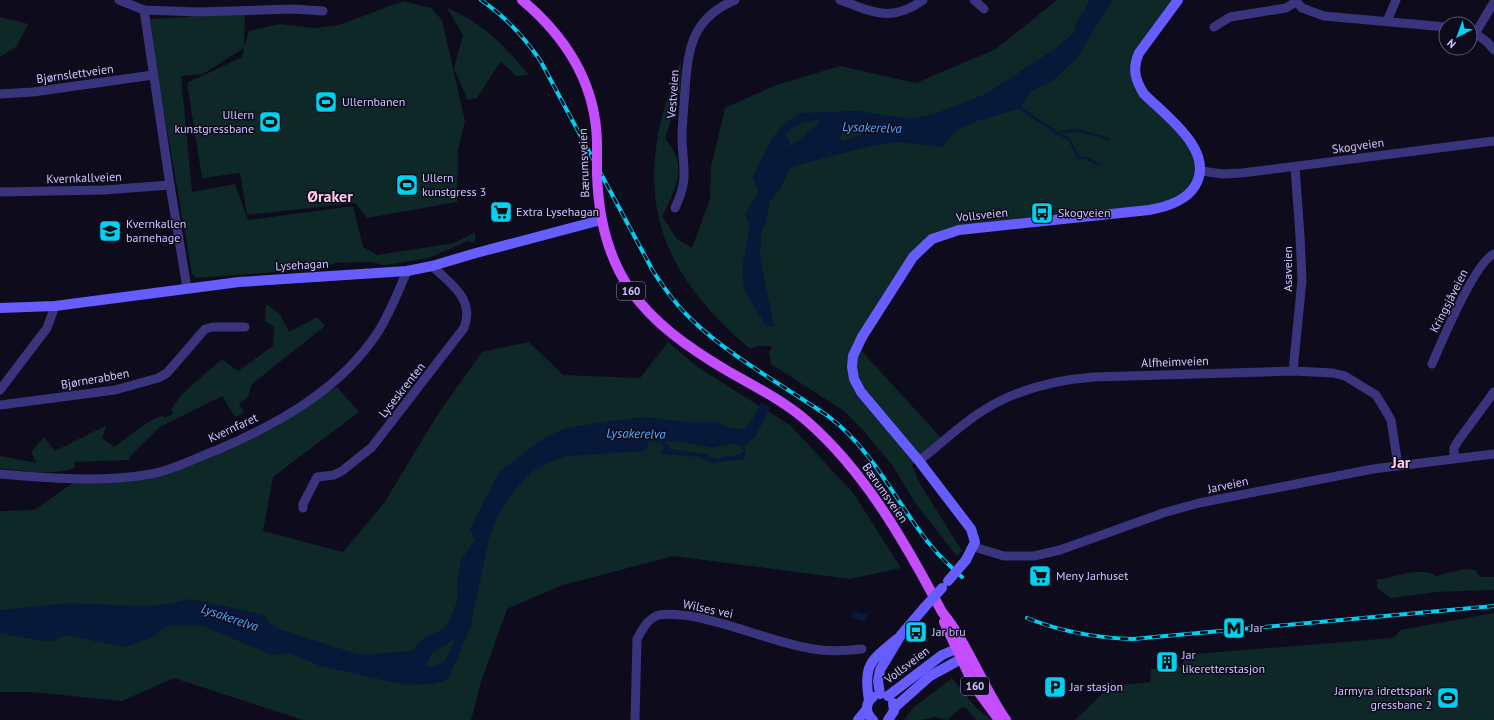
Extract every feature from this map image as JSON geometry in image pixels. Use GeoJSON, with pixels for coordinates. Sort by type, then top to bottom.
{"type":"FeatureCollection","features":[{"type":"Feature","properties":{"kind":"main road","name":"Bærumsveien"},"geometry":{"type":"LineString","coordinates":[[522,0],[562,41],[579,69],[592,102],[597,143],[597,174],[601,220],[605,238],[614,262],[626,283],[638,300],[656,320],[676,336],[725,369],[786,405],[819,432],[855,472],[895,529],[942,612],[951,623],[965,656],[974,686],[999,720]]}},
{"type":"Feature","properties":{"kind":"main road"},"geometry":{"type":"LineString","coordinates":[[1178,0],[1139,53],[1136,61],[1135,73],[1139,86],[1144,94],[1184,134],[1195,148],[1200,161],[1201,171]]}},
{"type":"Feature","properties":{"kind":"main road","name":"Vollsveien"},"geometry":{"type":"LineString","coordinates":[[956,649],[942,655],[884,695],[878,676],[902,636],[924,608],[966,560],[974,547],[975,542],[973,534],[967,523],[919,461],[861,392],[854,379],[852,367],[853,356],[862,337],[905,268],[919,249],[932,239],[959,230],[1046,222],[1158,208],[1176,202],[1186,195],[1194,188],[1201,171]]}},
{"type":"Feature","properties":{"kind":"main road","name":"Lysehagan"},"geometry":{"type":"LineString","coordinates":[[0,308],[55,306],[239,282],[407,271],[432,266],[601,220]]}},
{"type":"Feature","properties":{"kind":"main road","name":"Bærumsveien"},"geometry":{"type":"LineString","coordinates":[[942,612],[945,626],[956,649]]}},
{"type":"Feature","properties":{"kind":"main road","name":"Vollsveien"},"geometry":{"type":"LineString","coordinates":[[868,704],[866,682],[868,668],[878,655],[902,636]]}},
{"type":"Feature","properties":{"kind":"main road"},"geometry":{"type":"LineString","coordinates":[[956,649],[965,656]]}},
{"type":"Feature","properties":{"kind":"main road","name":"Bærumsveien"},"geometry":{"type":"LineString","coordinates":[[965,656],[1006,720]]}},
{"type":"Feature","properties":{"kind":"main road","name":"Vollsveien"},"geometry":{"type":"LineString","coordinates":[[894,708],[930,676],[965,656]]}},
{"type":"Feature","properties":{"kind":"main road"},"geometry":{"type":"LineString","coordinates":[[858,720],[868,704],[884,695],[891,699],[894,708],[892,716],[888,720]]}},
{"type":"Feature","properties":{"kind":"main road"},"geometry":{"type":"LineString","coordinates":[[868,704],[873,720]]}},
{"type":"Feature","properties":{"kind":"street"},"geometry":{"type":"LineString","coordinates":[[119,0],[144,10],[198,12],[293,9],[323,11]]}},
{"type":"Feature","properties":{"kind":"street","name":"Vestveien"},"geometry":{"type":"LineString","coordinates":[[675,208],[682,194],[685,178],[682,139],[686,66],[690,49],[700,25],[721,7],[735,0]]}},
{"type":"Feature","properties":{"kind":"street"},"geometry":{"type":"LineString","coordinates":[[840,0],[884,14],[900,12],[923,0]]}},
{"type":"Feature","properties":{"kind":"street"},"geometry":{"type":"LineString","coordinates":[[974,0],[984,9]]}},
{"type":"Feature","properties":{"kind":"street"},"geometry":{"type":"LineString","coordinates":[[1387,21],[1396,0]]}},
{"type":"Feature","properties":{"kind":"street"},"geometry":{"type":"LineString","coordinates":[[1214,27],[1230,17],[1286,8],[1296,1],[1311,13],[1324,16],[1438,25]]}},
{"type":"Feature","properties":{"kind":"street"},"geometry":{"type":"LineString","coordinates":[[1478,24],[1494,2]]}},
{"type":"Feature","properties":{"kind":"street"},"geometry":{"type":"LineString","coordinates":[[144,10],[187,288]]}},
{"type":"Feature","properties":{"kind":"street"},"geometry":{"type":"LineString","coordinates":[[1478,36],[1494,50]]}},
{"type":"Feature","properties":{"kind":"street","name":"Bjørnslettveien"},"geometry":{"type":"LineString","coordinates":[[0,94],[33,92],[154,75]]}},
{"type":"Feature","properties":{"kind":"street","name":"Skogveien"},"geometry":{"type":"LineString","coordinates":[[1201,171],[1223,174],[1295,167],[1494,141]]}},
{"type":"Feature","properties":{"kind":"street","name":"Asaveien"},"geometry":{"type":"LineString","coordinates":[[1293,370],[1302,280],[1295,167]]}},
{"type":"Feature","properties":{"kind":"street","name":"Kvernkallveien"},"geometry":{"type":"LineString","coordinates":[[0,192],[104,190],[170,185]]}},
{"type":"Feature","properties":{"kind":"street","name":"Kringsjåveien"},"geometry":{"type":"LineString","coordinates":[[1432,364],[1459,306],[1475,276],[1482,266],[1494,254]]}},
{"type":"Feature","properties":{"kind":"street","name":"Lyseskrenten"},"geometry":{"type":"LineString","coordinates":[[303,508],[303,504],[317,477],[334,475],[342,471],[372,447],[464,328],[468,319],[464,298],[432,266]]}},
{"type":"Feature","properties":{"kind":"street","name":"Kvernfaret"},"geometry":{"type":"LineString","coordinates":[[0,474],[79,480],[151,474],[170,469],[249,436],[321,392],[355,362],[379,330],[407,271]]}},
{"type":"Feature","properties":{"kind":"street"},"geometry":{"type":"LineString","coordinates":[[0,390],[47,328],[55,306]]}},
{"type":"Feature","properties":{"kind":"street","name":"Bjørnerabben"},"geometry":{"type":"LineString","coordinates":[[0,405],[115,390],[158,378],[168,372],[204,329],[213,327],[245,327]]}},
{"type":"Feature","properties":{"kind":"street","name":"Alfheimveien"},"geometry":{"type":"LineString","coordinates":[[919,461],[984,410],[1013,395],[1046,384],[1067,379],[1094,377],[1293,370],[1333,373],[1345,376],[1376,395],[1391,420],[1398,465]]}},
{"type":"Feature","properties":{"kind":"street"},"geometry":{"type":"LineString","coordinates":[[1454,458],[1454,448],[1456,444],[1494,392]]}},
{"type":"Feature","properties":{"kind":"street","name":"Jarveien"},"geometry":{"type":"LineString","coordinates":[[974,547],[1004,556],[1034,556],[1060,550],[1164,513],[1199,503],[1398,465],[1494,454]]}},
{"type":"Feature","properties":{"kind":"street","name":"Wilses vei"},"geometry":{"type":"LineString","coordinates":[[635,720],[637,639],[642,629],[659,615],[675,614],[725,624],[812,649],[833,652],[862,650]]}},
{"type":"Feature","properties":{"kind":"green space"},"geometry":{"type":"Polygon","coordinates":[[[1057,0],[1178,0],[1136,61],[1139,86],[1198,154],[1193,188],[1166,206],[972,228],[919,249],[857,346],[944,441],[912,465],[919,482],[962,551],[957,556],[916,504],[892,465],[862,429],[844,411],[771,364],[769,352],[772,348],[770,346],[758,346],[750,349],[724,325],[701,300],[683,275],[669,248],[659,220],[655,190],[655,156],[661,120],[681,60],[680,92],[665,139],[677,158],[678,177],[672,196],[662,216],[677,239],[692,248],[710,199],[711,167],[725,108],[776,85],[840,66],[916,83],[996,49],[1057,0]]]}},
{"type":"Feature","properties":{"kind":"green space","name":"Ullernbanen"},"geometry":{"type":"Polygon","coordinates":[[[403,1],[431,8],[442,20],[465,121],[458,150],[457,202],[367,218],[355,203],[247,215],[240,173],[202,178],[187,83],[242,57],[244,48],[203,74],[181,76],[192,192],[235,184],[248,220],[353,206],[363,247],[377,255],[454,243],[475,232],[475,243],[468,241],[429,258],[385,265],[370,262],[335,263],[318,269],[196,278],[192,274],[159,83],[150,19],[245,14],[244,47],[249,31],[280,24],[314,28],[339,25],[403,1]]]}},
{"type":"Feature","properties":{"kind":"green space"},"geometry":{"type":"Polygon","coordinates":[[[447,8],[483,28],[511,54],[529,75],[516,76],[501,61],[477,98],[468,100],[454,69],[463,35],[447,8]]]}},
{"type":"Feature","properties":{"kind":"green space"},"geometry":{"type":"Polygon","coordinates":[[[0,17],[28,24],[17,46],[0,57],[0,17]]]}},
{"type":"Feature","properties":{"kind":"green space"},"geometry":{"type":"Polygon","coordinates":[[[266,304],[280,314],[289,332],[317,317],[325,326],[252,384],[248,397],[239,403],[244,413],[235,417],[222,396],[160,427],[131,455],[129,460],[75,462],[75,468],[57,472],[38,472],[0,468],[0,456],[37,463],[31,452],[44,437],[55,451],[107,425],[102,438],[114,447],[150,421],[163,415],[164,418],[173,414],[171,409],[182,394],[222,359],[238,371],[273,346],[274,327],[265,321],[266,304]]]}},
{"type":"Feature","properties":{"kind":"green space"},"geometry":{"type":"Polygon","coordinates":[[[529,342],[563,375],[640,378],[668,342],[699,368],[790,425],[854,494],[901,568],[850,579],[673,556],[560,586],[507,609],[481,682],[471,720],[303,720],[174,678],[122,701],[31,692],[0,692],[0,511],[34,510],[77,480],[173,472],[226,451],[278,426],[306,403],[337,387],[359,412],[273,477],[263,531],[343,552],[384,503],[438,414],[482,352],[529,342]]]}},
{"type":"Feature","properties":{"kind":"green space"},"geometry":{"type":"Polygon","coordinates":[[[1464,569],[1475,570],[1480,577],[1494,577],[1494,590],[1437,592],[1391,598],[1377,588],[1377,579],[1417,572],[1431,573],[1436,576],[1464,569]]]}},
{"type":"Feature","properties":{"kind":"green space"},"geometry":{"type":"Polygon","coordinates":[[[1494,613],[1494,720],[1075,720],[1106,690],[1120,685],[1150,682],[1151,669],[1184,666],[1183,655],[1392,638],[1396,636],[1400,630],[1494,613]]]}},
{"type":"Feature","properties":{"kind":"green space"},"geometry":{"type":"Polygon","coordinates":[[[952,678],[977,709],[992,720],[976,720],[965,707],[961,708],[947,720],[935,717],[920,720],[904,720],[914,707],[952,678]]]}},
{"type":"Feature","properties":{"kind":"water","name":"Lysakerelva"},"geometry":{"type":"Polygon","coordinates":[[[1089,0],[1112,0],[1076,59],[1051,82],[1030,91],[1021,108],[977,121],[956,130],[943,147],[898,142],[875,145],[790,167],[781,188],[770,201],[766,221],[761,234],[760,258],[774,326],[767,327],[750,300],[744,287],[742,268],[750,227],[745,215],[758,192],[753,176],[772,138],[787,122],[801,113],[857,111],[911,119],[935,114],[988,93],[1055,49],[1074,33],[1077,20],[1085,10],[1089,0]],[[819,120],[800,124],[785,134],[790,141],[788,145],[789,146],[797,141],[819,124],[819,120]],[[852,128],[842,133],[840,140],[844,141],[861,135],[864,130],[852,128]]]}},
{"type":"Feature","properties":{"kind":"water","name":"Lysakerelva"},"geometry":{"type":"Polygon","coordinates":[[[761,402],[770,408],[755,437],[744,446],[746,453],[743,459],[713,463],[699,457],[663,454],[661,451],[664,448],[661,443],[649,441],[647,448],[644,451],[567,456],[545,464],[532,472],[508,499],[496,519],[489,539],[470,628],[448,679],[434,684],[405,685],[321,666],[289,653],[272,655],[203,626],[167,626],[149,639],[125,647],[65,635],[52,641],[36,640],[0,633],[0,610],[70,603],[137,606],[162,605],[191,599],[264,615],[269,623],[279,629],[360,655],[411,651],[426,637],[439,631],[449,623],[458,599],[457,587],[461,560],[475,540],[470,529],[499,472],[547,436],[567,428],[647,417],[686,422],[718,422],[729,428],[743,429],[752,420],[761,402]],[[665,441],[670,449],[705,454],[717,459],[729,455],[732,457],[742,453],[744,450],[739,445],[731,444],[712,448],[684,442],[665,441]],[[453,640],[432,653],[426,666],[433,667],[444,662],[454,642],[453,640]]]}},
{"type":"Feature","properties":{"kind":"water"},"geometry":{"type":"Polygon","coordinates":[[[853,611],[868,615],[866,622],[851,618],[853,611]]]}},
{"type":"Feature","properties":{"kind":"waterway"},"geometry":{"type":"LineString","coordinates":[[1018,107],[1057,133],[1076,130],[1109,139]]}},
{"type":"Feature","properties":{"kind":"waterway"},"geometry":{"type":"LineString","coordinates":[[1057,133],[1069,139],[1079,158],[1085,158],[1099,164]]}},
{"type":"Feature","properties":{"kind":"railway"},"geometry":{"type":"LineString","coordinates":[[481,0],[514,27],[540,60],[653,271],[675,302],[691,319],[722,346],[828,416],[843,428],[867,455],[929,543],[962,577]]}},
{"type":"Feature","properties":{"kind":"railway"},"geometry":{"type":"LineString","coordinates":[[1027,618],[1066,631],[1106,637],[1133,639],[1494,606]]}},
{"type":"Feature","properties":{"kind":"place","name":"Ullernbanen"},"geometry":{"type":"Point","coordinates":[326,102]}},
{"type":"Feature","properties":{"kind":"place","name":"Ullern kunstgressbane"},"geometry":{"type":"Point","coordinates":[270,122]}},
{"type":"Feature","properties":{"kind":"place","name":"Ullern kunstgress 3"},"geometry":{"type":"Point","coordinates":[407,185]}},
{"type":"Feature","properties":{"kind":"place","name":"Extra Lysehagan"},"geometry":{"type":"Point","coordinates":[501,212]}},
{"type":"Feature","properties":{"kind":"place","name":"Skogveien"},"geometry":{"type":"Point","coordinates":[1042,213]}},
{"type":"Feature","properties":{"kind":"place","name":"Kvernkallen barnehage"},"geometry":{"type":"Point","coordinates":[110,231]}},
{"type":"Feature","properties":{"kind":"place","name":"Meny Jarhuset"},"geometry":{"type":"Point","coordinates":[1040,576]}},
{"type":"Feature","properties":{"kind":"place","name":"Jar"},"geometry":{"type":"Point","coordinates":[1234,628]}},
{"type":"Feature","properties":{"kind":"place","name":"Jar bru"},"geometry":{"type":"Point","coordinates":[916,632]}},
{"type":"Feature","properties":{"kind":"place","name":"Jar likeretterstasjon"},"geometry":{"type":"Point","coordinates":[1167,662]}},
{"type":"Feature","properties":{"kind":"place","name":"Jar stasjon"},"geometry":{"type":"Point","coordinates":[1055,687]}},
{"type":"Feature","properties":{"kind":"place","name":"Jarmyra idrettspark gressbane 2"},"geometry":{"type":"Point","coordinates":[1448,698]}},
{"type":"Feature","properties":{"kind":"district","name":"Øraker"},"geometry":{"type":"Point","coordinates":[330,196]}},
{"type":"Feature","properties":{"kind":"district","name":"Jar"},"geometry":{"type":"Point","coordinates":[1401,462]}}]}
